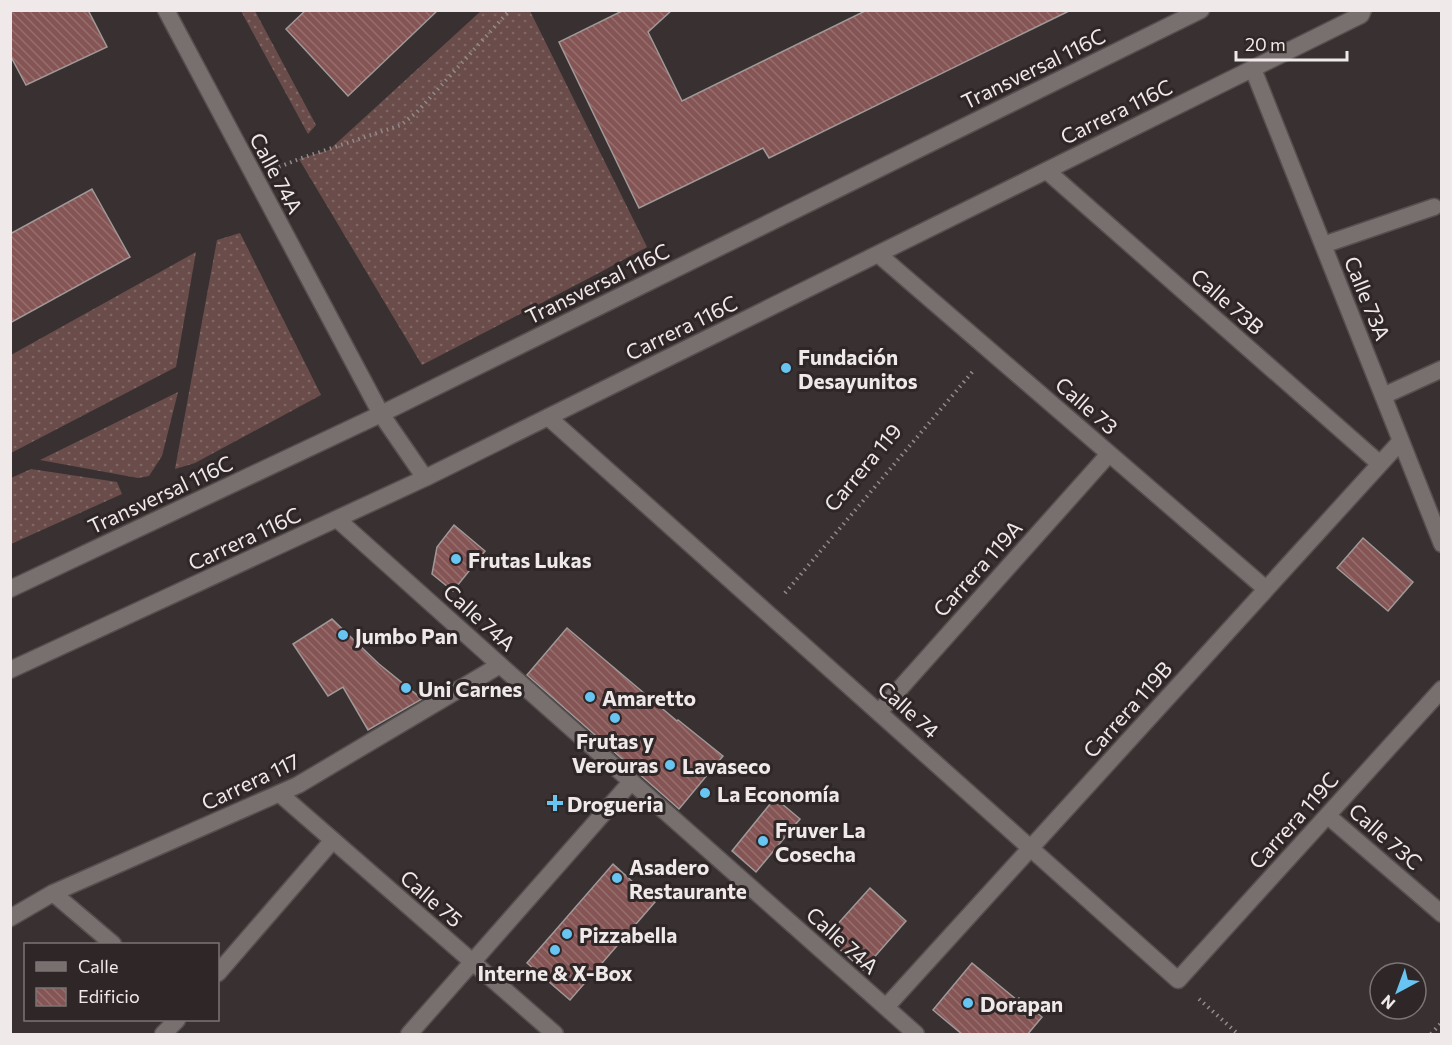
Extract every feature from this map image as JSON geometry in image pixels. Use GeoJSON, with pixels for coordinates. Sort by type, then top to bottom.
{"type":"FeatureCollection","features":[{"type":"Feature","properties":{"kind":"street","name":"Calle 74A"},"geometry":{"type":"LineString","coordinates":[[166,10],[381,414],[425,478]]}},
{"type":"Feature","properties":{"kind":"street","name":"Transversal 116C"},"geometry":{"type":"LineString","coordinates":[[10,589],[381,414],[1201,10]]}},
{"type":"Feature","properties":{"kind":"street","name":"Carrera 116C"},"geometry":{"type":"LineString","coordinates":[[10,670],[425,478],[1253,69],[1361,15],[1364,10]]}},
{"type":"Feature","properties":{"kind":"street","name":"Calle 73A"},"geometry":{"type":"LineString","coordinates":[[1253,69],[1401,441],[1438,523],[1442,544]]}},
{"type":"Feature","properties":{"kind":"street","name":"Calle 73B"},"geometry":{"type":"LineString","coordinates":[[1047,171],[1380,464]]}},
{"type":"Feature","properties":{"kind":"street"},"geometry":{"type":"LineString","coordinates":[[1323,245],[1434,207]]}},
{"type":"Feature","properties":{"kind":"street","name":"Calle 73"},"geometry":{"type":"LineString","coordinates":[[878,254],[1266,589]]}},
{"type":"Feature","properties":{"kind":"street"},"geometry":{"type":"LineString","coordinates":[[1383,396],[1442,369]]}},
{"type":"Feature","properties":{"kind":"street","name":"Calle 74"},"geometry":{"type":"LineString","coordinates":[[548,417],[1178,980]]}},
{"type":"Feature","properties":{"kind":"street","name":"Carrera 119B"},"geometry":{"type":"LineString","coordinates":[[886,1007],[1401,441]]}},
{"type":"Feature","properties":{"kind":"street","name":"Carrera 119A"},"geometry":{"type":"LineString","coordinates":[[879,712],[1109,454]]}},
{"type":"Feature","properties":{"kind":"street","name":"Calle 74A"},"geometry":{"type":"LineString","coordinates":[[337,519],[916,1035]]}},
{"type":"Feature","properties":{"kind":"street","name":"Carrera 117"},"geometry":{"type":"LineString","coordinates":[[10,918],[54,893],[298,785],[500,665]]}},
{"type":"Feature","properties":{"kind":"street","name":"Carrera 119C"},"geometry":{"type":"LineString","coordinates":[[1178,980],[1442,689]]}},
{"type":"Feature","properties":{"kind":"street"},"geometry":{"type":"LineString","coordinates":[[409,1035],[631,782]]}},
{"type":"Feature","properties":{"kind":"street","name":"Calle 75"},"geometry":{"type":"LineString","coordinates":[[280,794],[555,1035]]}},
{"type":"Feature","properties":{"kind":"street","name":"Calle 73C"},"geometry":{"type":"LineString","coordinates":[[1328,816],[1442,914]]}},
{"type":"Feature","properties":{"kind":"street"},"geometry":{"type":"LineString","coordinates":[[219,972],[333,840]]}},
{"type":"Feature","properties":{"kind":"street"},"geometry":{"type":"LineString","coordinates":[[54,893],[111,943]]}},
{"type":"Feature","properties":{"kind":"street"},"geometry":{"type":"LineString","coordinates":[[163,1035],[176,1021]]}},
{"type":"Feature","properties":{"kind":"path"},"geometry":{"type":"LineString","coordinates":[[254,177],[299,159],[401,125],[417,112],[510,10]]}},
{"type":"Feature","properties":{"kind":"path","name":"Carrera 119"},"geometry":{"type":"LineString","coordinates":[[768,613],[990,351]]}},
{"type":"Feature","properties":{"kind":"path"},"geometry":{"type":"LineString","coordinates":[[1178,980],[1238,1035]]}},
{"type":"Feature","properties":{"kind":"path"},"geometry":{"type":"LineString","coordinates":[[1431,1035],[1442,1022]]}},
{"type":"Feature","properties":{"kind":"shaded area"},"geometry":{"type":"Polygon","coordinates":[[[482,10],[530,11],[647,247],[422,365],[299,159],[329,150],[482,10]]]}},
{"type":"Feature","properties":{"kind":"shaded area"},"geometry":{"type":"Polygon","coordinates":[[[241,11],[255,11],[316,125],[308,134],[241,11]]]}},
{"type":"Feature","properties":{"kind":"shaded area"},"geometry":{"type":"Polygon","coordinates":[[[240,233],[321,395],[195,463],[175,469],[217,240],[240,233]]]}},
{"type":"Feature","properties":{"kind":"shaded area"},"geometry":{"type":"Polygon","coordinates":[[[196,252],[176,367],[11,453],[11,355],[196,252]]]}},
{"type":"Feature","properties":{"kind":"shaded area"},"geometry":{"type":"Polygon","coordinates":[[[178,392],[162,456],[149,476],[138,478],[40,460],[178,392]]]}},
{"type":"Feature","properties":{"kind":"shaded area"},"geometry":{"type":"Polygon","coordinates":[[[31,469],[117,482],[122,494],[11,544],[11,478],[31,469]]]}},
{"type":"Feature","properties":{"kind":"building"},"geometry":{"type":"Polygon","coordinates":[[[10,10],[88,10],[107,47],[26,85],[10,55],[10,10]]]}},
{"type":"Feature","properties":{"kind":"building"},"geometry":{"type":"Polygon","coordinates":[[[306,10],[438,10],[348,96],[286,29],[306,10]]]}},
{"type":"Feature","properties":{"kind":"building"},"geometry":{"type":"Polygon","coordinates":[[[624,10],[672,10],[648,32],[682,101],[867,10],[1071,10],[769,158],[763,148],[639,208],[559,42],[624,10]]]}},
{"type":"Feature","properties":{"kind":"building"},"geometry":{"type":"Polygon","coordinates":[[[92,189],[130,257],[10,323],[10,234],[92,189]]]}},
{"type":"Feature","properties":{"kind":"building"},"geometry":{"type":"Polygon","coordinates":[[[454,525],[485,551],[453,591],[432,574],[437,547],[454,525]]]}},
{"type":"Feature","properties":{"kind":"building"},"geometry":{"type":"Polygon","coordinates":[[[1363,538],[1413,582],[1388,611],[1337,568],[1363,538]]]}},
{"type":"Feature","properties":{"kind":"building"},"geometry":{"type":"Polygon","coordinates":[[[332,619],[379,664],[422,699],[368,730],[343,687],[328,696],[293,644],[332,619]]]}},
{"type":"Feature","properties":{"kind":"building"},"geometry":{"type":"Polygon","coordinates":[[[567,628],[677,721],[723,756],[679,809],[527,675],[567,628]]]}},
{"type":"Feature","properties":{"kind":"building"},"geometry":{"type":"Polygon","coordinates":[[[775,798],[800,819],[756,872],[732,851],[775,798]]]}},
{"type":"Feature","properties":{"kind":"building"},"geometry":{"type":"Polygon","coordinates":[[[613,864],[655,902],[570,1000],[527,963],[613,864]]]}},
{"type":"Feature","properties":{"kind":"building"},"geometry":{"type":"Polygon","coordinates":[[[870,888],[906,921],[863,970],[826,937],[870,888]]]}},
{"type":"Feature","properties":{"kind":"building"},"geometry":{"type":"Polygon","coordinates":[[[972,963],[1017,1000],[1019,998],[1042,1017],[1027,1035],[963,1035],[933,1010],[972,963]]]}},
{"type":"Feature","properties":{"kind":"place","name":"Fundación Desayunitos"},"geometry":{"type":"Point","coordinates":[786,368]}},
{"type":"Feature","properties":{"kind":"place","name":"Frutas Lukas"},"geometry":{"type":"Point","coordinates":[456,559]}},
{"type":"Feature","properties":{"kind":"place","name":"Jumbo Pan"},"geometry":{"type":"Point","coordinates":[343,635]}},
{"type":"Feature","properties":{"kind":"place","name":"Uni Carnes"},"geometry":{"type":"Point","coordinates":[406,688]}},
{"type":"Feature","properties":{"kind":"place","name":"Amaretto"},"geometry":{"type":"Point","coordinates":[590,697]}},
{"type":"Feature","properties":{"kind":"place","name":"Frutas y Verouras"},"geometry":{"type":"Point","coordinates":[615,718]}},
{"type":"Feature","properties":{"kind":"place","name":"Lavaseco"},"geometry":{"type":"Point","coordinates":[670,765]}},
{"type":"Feature","properties":{"kind":"place","name":"La Economía"},"geometry":{"type":"Point","coordinates":[705,793]}},
{"type":"Feature","properties":{"kind":"place","name":"Drogueria"},"geometry":{"type":"Point","coordinates":[555,803]}},
{"type":"Feature","properties":{"kind":"place","name":"Fruver La Cosecha"},"geometry":{"type":"Point","coordinates":[763,841]}},
{"type":"Feature","properties":{"kind":"place","name":"Asadero Restaurante"},"geometry":{"type":"Point","coordinates":[617,878]}},
{"type":"Feature","properties":{"kind":"place","name":"Pizzabella"},"geometry":{"type":"Point","coordinates":[567,934]}},
{"type":"Feature","properties":{"kind":"place","name":"Interne & X-Box"},"geometry":{"type":"Point","coordinates":[555,950]}},
{"type":"Feature","properties":{"kind":"place","name":"Dorapan"},"geometry":{"type":"Point","coordinates":[968,1003]}}]}
